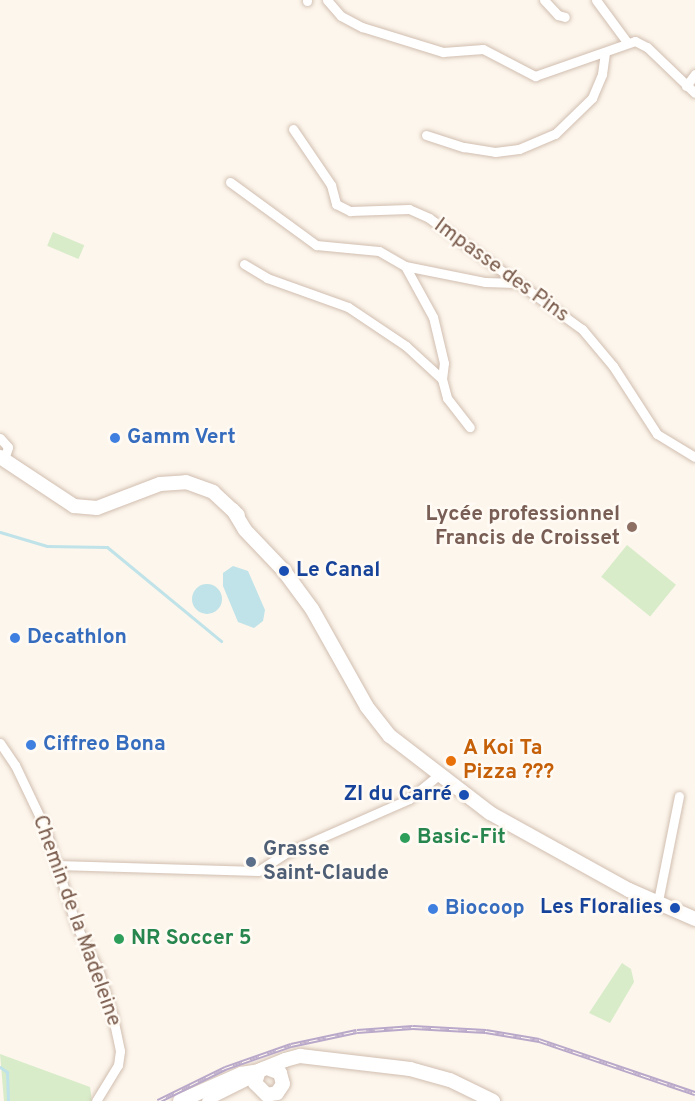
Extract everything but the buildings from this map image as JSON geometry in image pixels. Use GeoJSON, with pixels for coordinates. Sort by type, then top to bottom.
{"type":"FeatureCollection","features":[{"type":"Feature","properties":{"kind":"main road"},"geometry":{"type":"LineString","coordinates":[[2,458],[74,506],[97,508],[160,484],[186,482],[213,492],[233,510],[245,530],[271,556],[316,615],[382,730],[439,775],[506,823],[629,890],[658,900],[695,919]]}},
{"type":"Feature","properties":{"kind":"main road"},"geometry":{"type":"LineString","coordinates":[[180,1101],[241,1074],[261,1072],[300,1056],[410,1069],[450,1080],[493,1101]]}},
{"type":"Feature","properties":{"kind":"street"},"geometry":{"type":"LineString","coordinates":[[327,0],[347,21],[362,27],[443,52],[483,49],[535,76],[627,42],[642,43],[695,93]]}},
{"type":"Feature","properties":{"kind":"street"},"geometry":{"type":"LineString","coordinates":[[544,0],[558,15],[565,17]]}},
{"type":"Feature","properties":{"kind":"street"},"geometry":{"type":"LineString","coordinates":[[596,0],[627,42]]}},
{"type":"Feature","properties":{"kind":"street"},"geometry":{"type":"LineString","coordinates":[[426,135],[464,147],[495,152],[519,149],[555,134],[592,98],[602,74],[604,52]]}},
{"type":"Feature","properties":{"kind":"street"},"geometry":{"type":"LineString","coordinates":[[686,86],[695,74]]}},
{"type":"Feature","properties":{"kind":"street","name":"Impasse des Pins"},"geometry":{"type":"LineString","coordinates":[[294,129],[331,185],[336,204],[350,211],[419,212],[582,329],[613,366],[657,434],[695,457]]}},
{"type":"Feature","properties":{"kind":"street"},"geometry":{"type":"LineString","coordinates":[[230,183],[316,245],[379,251],[405,266],[485,282],[515,283]]}},
{"type":"Feature","properties":{"kind":"street"},"geometry":{"type":"LineString","coordinates":[[244,264],[267,278],[348,307],[406,346],[442,379]]}},
{"type":"Feature","properties":{"kind":"street"},"geometry":{"type":"LineString","coordinates":[[405,266],[433,317],[444,363],[442,379],[447,398],[470,427]]}},
{"type":"Feature","properties":{"kind":"street"},"geometry":{"type":"LineString","coordinates":[[0,438],[8,447],[2,458]]}},
{"type":"Feature","properties":{"kind":"street","name":"Chemin de la Madeleine"},"geometry":{"type":"LineString","coordinates":[[0,743],[32,797],[76,925],[98,969],[118,1042],[113,1078],[96,1101]]}},
{"type":"Feature","properties":{"kind":"street"},"geometry":{"type":"LineString","coordinates":[[57,865],[258,872],[284,854],[409,799],[439,775]]}},
{"type":"Feature","properties":{"kind":"street"},"geometry":{"type":"LineString","coordinates":[[658,900],[679,796]]}},
{"type":"Feature","properties":{"kind":"street"},"geometry":{"type":"LineString","coordinates":[[206,1101],[261,1072]]}},
{"type":"Feature","properties":{"kind":"green space"},"geometry":{"type":"Polygon","coordinates":[[[53,232],[84,245],[78,259],[47,246],[53,232]]]}},
{"type":"Feature","properties":{"kind":"green space"},"geometry":{"type":"Polygon","coordinates":[[[627,545],[676,585],[650,617],[601,577],[627,545]]]}},
{"type":"Feature","properties":{"kind":"green space"},"geometry":{"type":"Polygon","coordinates":[[[622,963],[631,969],[634,982],[610,1023],[589,1013],[622,963]]]}},
{"type":"Feature","properties":{"kind":"green space"},"geometry":{"type":"Polygon","coordinates":[[[0,1054],[90,1087],[92,1101],[4,1101],[0,1054]]]}},
{"type":"Feature","properties":{"kind":"water"},"geometry":{"type":"Polygon","coordinates":[[[233,566],[248,571],[265,610],[263,621],[254,628],[238,622],[223,586],[223,573],[233,566]]]}},
{"type":"Feature","properties":{"kind":"water"},"geometry":{"type":"Polygon","coordinates":[[[207,584],[218,588],[222,599],[218,610],[207,614],[196,610],[192,599],[196,588],[207,584]]]}},
{"type":"Feature","properties":{"kind":"waterway"},"geometry":{"type":"LineString","coordinates":[[0,532],[47,546],[107,547],[221,641]]}},
{"type":"Feature","properties":{"kind":"waterway"},"geometry":{"type":"LineString","coordinates":[[0,1067],[7,1072],[8,1101]]}},
{"type":"Feature","properties":{"kind":"railway"},"geometry":{"type":"LineString","coordinates":[[158,1101],[225,1068],[291,1045],[357,1031],[413,1027],[486,1031],[539,1040],[695,1093]]}},
{"type":"Feature","properties":{"kind":"place","name":"Gamm Vert"},"geometry":{"type":"Point","coordinates":[115,438]}},
{"type":"Feature","properties":{"kind":"place","name":"Lycée professionnel Francis de Croisset"},"geometry":{"type":"Point","coordinates":[632,527]}},
{"type":"Feature","properties":{"kind":"place","name":"Le Canal"},"geometry":{"type":"Point","coordinates":[284,571]}},
{"type":"Feature","properties":{"kind":"place","name":"Decathlon"},"geometry":{"type":"Point","coordinates":[15,638]}},
{"type":"Feature","properties":{"kind":"place","name":"Ciffreo Bona"},"geometry":{"type":"Point","coordinates":[31,745]}},
{"type":"Feature","properties":{"kind":"place","name":"A Koi Ta Pizza ???"},"geometry":{"type":"Point","coordinates":[451,761]}},
{"type":"Feature","properties":{"kind":"place","name":"ZI du Carré"},"geometry":{"type":"Point","coordinates":[464,795]}},
{"type":"Feature","properties":{"kind":"place","name":"Basic-Fit"},"geometry":{"type":"Point","coordinates":[405,838]}},
{"type":"Feature","properties":{"kind":"place","name":"Grasse Saint-Claude"},"geometry":{"type":"Point","coordinates":[251,862]}},
{"type":"Feature","properties":{"kind":"place","name":"Les Floralies"},"geometry":{"type":"Point","coordinates":[675,908]}},
{"type":"Feature","properties":{"kind":"place","name":"Biocoop"},"geometry":{"type":"Point","coordinates":[433,909]}},
{"type":"Feature","properties":{"kind":"place","name":"NR Soccer 5"},"geometry":{"type":"Point","coordinates":[119,939]}}]}
